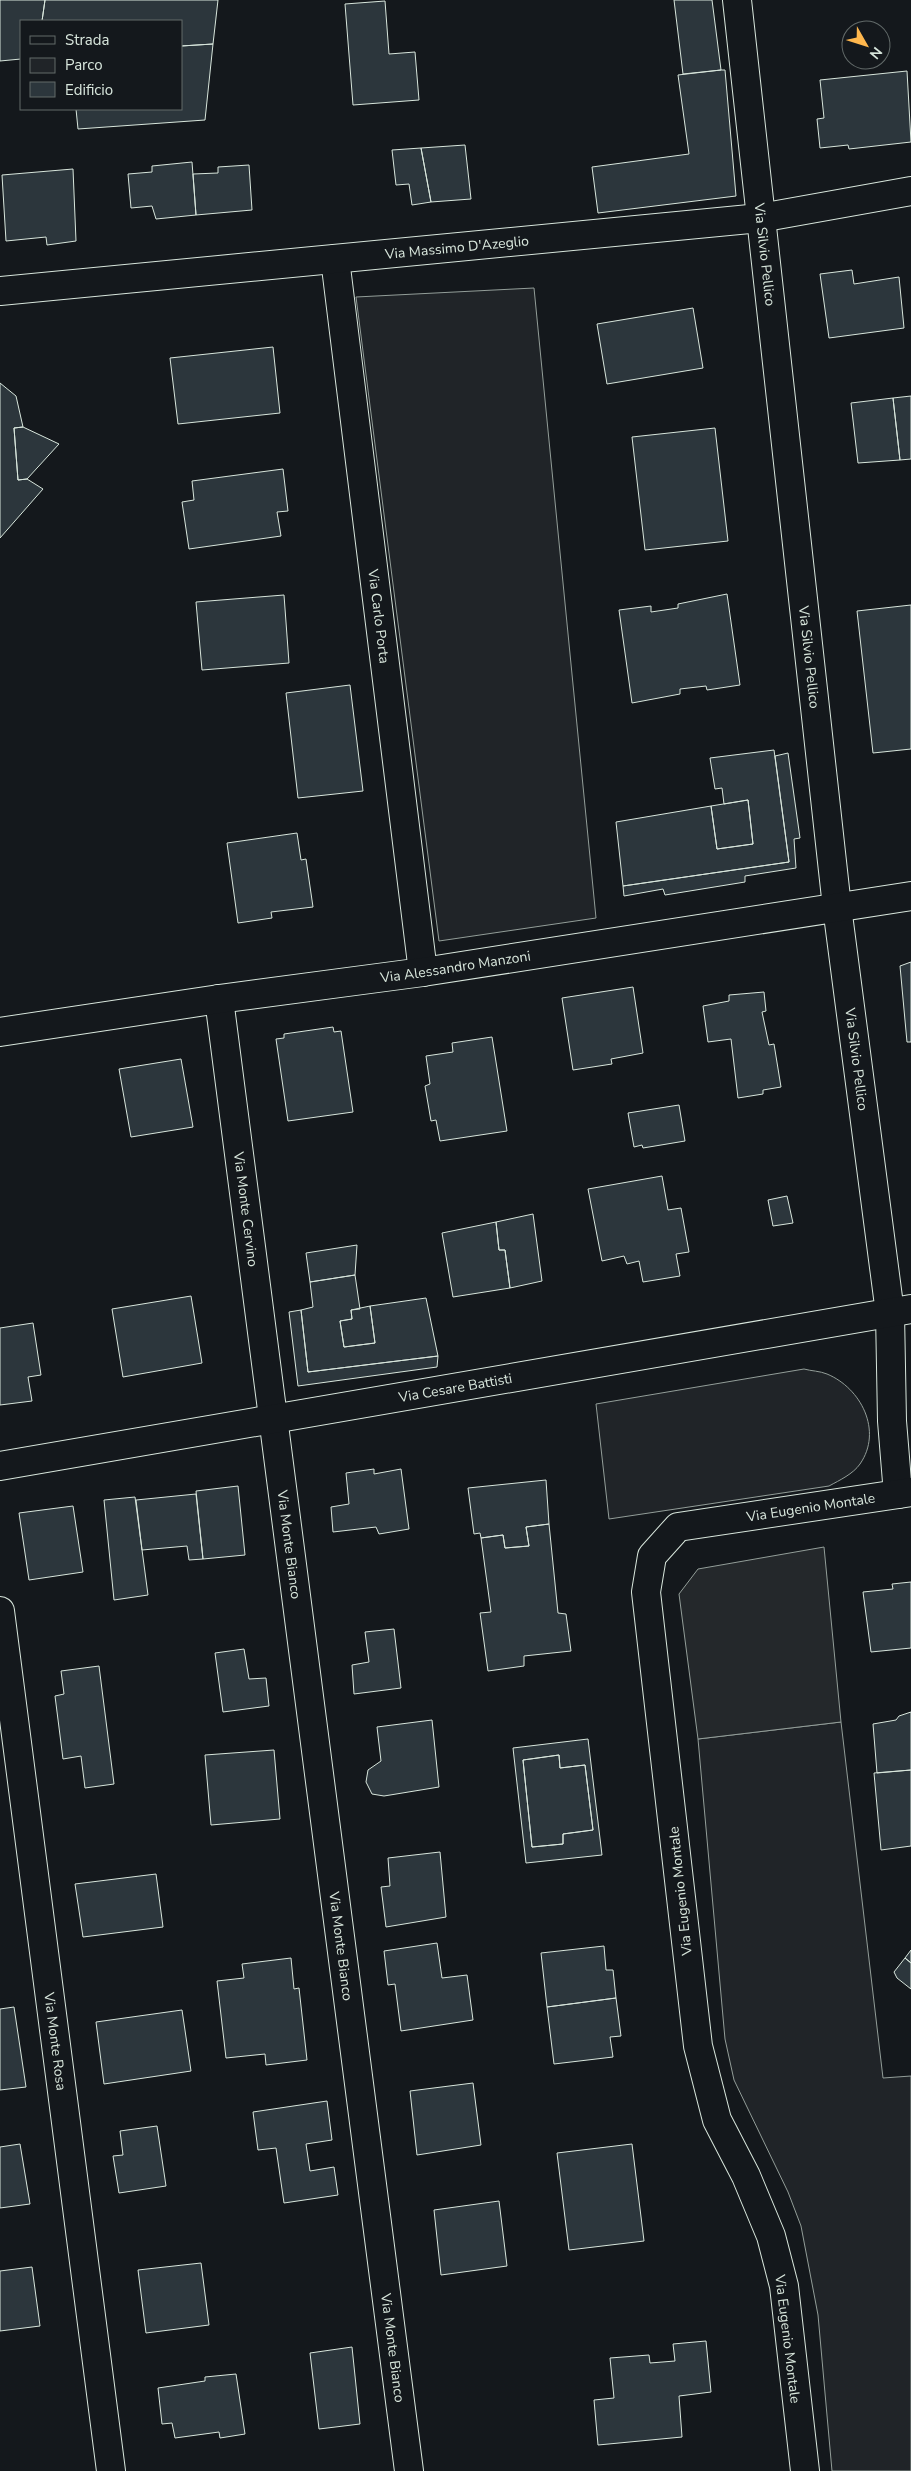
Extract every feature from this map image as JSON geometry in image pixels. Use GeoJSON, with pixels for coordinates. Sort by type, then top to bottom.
{"type":"FeatureCollection","features":[{"type":"Feature","properties":{"kind":"street","name":"Via Silvio Pellico"},"geometry":{"type":"LineString","coordinates":[[737,0],[837,906],[901,1311]]}},
{"type":"Feature","properties":{"kind":"street","name":"Via Massimo D'Azeglio"},"geometry":{"type":"LineString","coordinates":[[0,291],[760,218],[911,191]]}},
{"type":"Feature","properties":{"kind":"street","name":"Via Carlo Porta"},"geometry":{"type":"LineString","coordinates":[[335,259],[423,972]]}},
{"type":"Feature","properties":{"kind":"street","name":"Via Alessandro Manzoni"},"geometry":{"type":"LineString","coordinates":[[0,1032],[218,999],[423,972],[837,906],[911,896]]}},
{"type":"Feature","properties":{"kind":"street","name":"Via Monte Cervino"},"geometry":{"type":"LineString","coordinates":[[218,999],[273,1420]]}},
{"type":"Feature","properties":{"kind":"street","name":"Via Cesare Battisti"},"geometry":{"type":"LineString","coordinates":[[0,1466],[901,1311]]}},
{"type":"Feature","properties":{"kind":"street","name":"Via Eugenio Montale"},"geometry":{"type":"LineString","coordinates":[[805,2471],[784,2286],[780,2270],[771,2236],[746,2176],[717,2120],[698,2046],[646,1592],[652,1556],[678,1527],[904,1493],[892,1421],[901,1311]]}},
{"type":"Feature","properties":{"kind":"street","name":"Via Monte Bianco"},"geometry":{"type":"LineString","coordinates":[[273,1420],[409,2471]]}},
{"type":"Feature","properties":{"kind":"street","name":"Via Monte Rosa"},"geometry":{"type":"LineString","coordinates":[[0,1611],[111,2471]]}},
{"type":"Feature","properties":{"kind":"green space"},"geometry":{"type":"Polygon","coordinates":[[[534,288],[596,918],[439,941],[356,297],[534,288]]]}},
{"type":"Feature","properties":{"kind":"green space"},"geometry":{"type":"Polygon","coordinates":[[[804,1369],[824,1373],[839,1381],[850,1389],[865,1412],[869,1425],[867,1451],[860,1464],[850,1474],[829,1486],[609,1519],[596,1404],[804,1369]]]}},
{"type":"Feature","properties":{"kind":"green space"},"geometry":{"type":"Polygon","coordinates":[[[841,1722],[883,2078],[911,2076],[911,2471],[832,2471],[818,2315],[801,2226],[788,2192],[734,2080],[725,2039],[698,1739],[841,1722]]]}},
{"type":"Feature","properties":{"kind":"shaded area"},"geometry":{"type":"Polygon","coordinates":[[[824,1547],[841,1722],[698,1739],[679,1594],[698,1569],[824,1547]]]}},
{"type":"Feature","properties":{"kind":"building"},"geometry":{"type":"Polygon","coordinates":[[[0,0],[45,0],[42,20],[20,20],[20,59],[0,61],[0,0]]]}},
{"type":"Feature","properties":{"kind":"building"},"geometry":{"type":"Polygon","coordinates":[[[45,0],[218,0],[213,44],[182,46],[182,20],[42,20],[45,0]]]}},
{"type":"Feature","properties":{"kind":"building"},"geometry":{"type":"Polygon","coordinates":[[[674,0],[712,0],[721,70],[683,74],[674,0]]]}},
{"type":"Feature","properties":{"kind":"building"},"geometry":{"type":"Polygon","coordinates":[[[385,1],[389,54],[415,52],[419,100],[353,105],[345,4],[385,1]]]}},
{"type":"Feature","properties":{"kind":"building"},"geometry":{"type":"Polygon","coordinates":[[[213,44],[205,120],[78,129],[76,110],[182,110],[182,46],[213,44]]]}},
{"type":"Feature","properties":{"kind":"building"},"geometry":{"type":"Polygon","coordinates":[[[725,70],[736,196],[598,213],[592,167],[689,154],[678,75],[725,70]]]}},
{"type":"Feature","properties":{"kind":"building"},"geometry":{"type":"Polygon","coordinates":[[[907,71],[911,142],[849,149],[848,145],[820,148],[817,119],[824,118],[820,80],[907,71]]]}},
{"type":"Feature","properties":{"kind":"building"},"geometry":{"type":"Polygon","coordinates":[[[465,145],[471,199],[431,202],[421,148],[465,145]]]}},
{"type":"Feature","properties":{"kind":"building"},"geometry":{"type":"Polygon","coordinates":[[[421,148],[431,202],[412,205],[409,184],[396,185],[392,150],[421,148]]]}},
{"type":"Feature","properties":{"kind":"building"},"geometry":{"type":"Polygon","coordinates":[[[192,162],[196,215],[156,219],[152,206],[131,208],[128,174],[152,172],[152,166],[192,162]]]}},
{"type":"Feature","properties":{"kind":"building"},"geometry":{"type":"Polygon","coordinates":[[[249,165],[252,210],[196,215],[193,174],[218,173],[218,167],[249,165]]]}},
{"type":"Feature","properties":{"kind":"building"},"geometry":{"type":"Polygon","coordinates":[[[73,169],[76,241],[47,245],[46,237],[6,241],[2,175],[73,169]]]}},
{"type":"Feature","properties":{"kind":"building"},"geometry":{"type":"Polygon","coordinates":[[[852,270],[854,284],[899,277],[904,328],[829,338],[820,274],[852,270]]]}},
{"type":"Feature","properties":{"kind":"building"},"geometry":{"type":"Polygon","coordinates":[[[693,308],[703,368],[607,384],[597,324],[693,308]]]}},
{"type":"Feature","properties":{"kind":"building"},"geometry":{"type":"Polygon","coordinates":[[[273,347],[280,413],[178,424],[170,358],[273,347]]]}},
{"type":"Feature","properties":{"kind":"building"},"geometry":{"type":"Polygon","coordinates":[[[0,383],[16,396],[23,427],[14,428],[18,480],[27,479],[43,489],[0,538],[0,383]]]}},
{"type":"Feature","properties":{"kind":"building"},"geometry":{"type":"Polygon","coordinates":[[[911,396],[911,459],[900,460],[893,398],[911,396]]]}},
{"type":"Feature","properties":{"kind":"building"},"geometry":{"type":"Polygon","coordinates":[[[893,398],[900,460],[858,463],[851,403],[893,398]]]}},
{"type":"Feature","properties":{"kind":"building"},"geometry":{"type":"Polygon","coordinates":[[[23,427],[59,444],[27,479],[18,480],[14,428],[23,427]]]}},
{"type":"Feature","properties":{"kind":"building"},"geometry":{"type":"Polygon","coordinates":[[[715,428],[728,541],[645,550],[632,437],[715,428]]]}},
{"type":"Feature","properties":{"kind":"building"},"geometry":{"type":"Polygon","coordinates":[[[283,469],[288,511],[277,512],[281,536],[189,549],[182,502],[194,500],[192,481],[283,469]]]}},
{"type":"Feature","properties":{"kind":"building"},"geometry":{"type":"Polygon","coordinates":[[[727,594],[740,685],[707,690],[706,686],[680,689],[680,694],[632,703],[619,610],[651,606],[651,612],[678,608],[678,604],[727,594]]]}},
{"type":"Feature","properties":{"kind":"building"},"geometry":{"type":"Polygon","coordinates":[[[284,595],[289,663],[202,670],[196,602],[284,595]]]}},
{"type":"Feature","properties":{"kind":"building"},"geometry":{"type":"Polygon","coordinates":[[[911,605],[911,749],[873,753],[857,611],[911,605]]]}},
{"type":"Feature","properties":{"kind":"building"},"geometry":{"type":"Polygon","coordinates":[[[350,685],[363,791],[298,798],[286,693],[350,685]]]}},
{"type":"Feature","properties":{"kind":"building"},"geometry":{"type":"Polygon","coordinates":[[[774,750],[789,862],[623,886],[616,822],[711,806],[717,849],[753,844],[748,800],[724,804],[722,788],[715,789],[710,758],[774,750]]]}},
{"type":"Feature","properties":{"kind":"building"},"geometry":{"type":"Polygon","coordinates":[[[788,753],[800,838],[794,839],[796,868],[745,876],[745,882],[665,895],[663,889],[624,896],[623,886],[789,862],[775,756],[788,753]]]}},
{"type":"Feature","properties":{"kind":"building"},"geometry":{"type":"Polygon","coordinates":[[[748,800],[753,844],[717,849],[711,806],[748,800]]]}},
{"type":"Feature","properties":{"kind":"building"},"geometry":{"type":"Polygon","coordinates":[[[297,833],[301,860],[306,859],[313,907],[271,912],[272,918],[238,923],[227,843],[297,833]]]}},
{"type":"Feature","properties":{"kind":"building"},"geometry":{"type":"Polygon","coordinates":[[[911,962],[911,1042],[907,1042],[900,966],[911,962]]]}},
{"type":"Feature","properties":{"kind":"building"},"geometry":{"type":"Polygon","coordinates":[[[633,987],[643,1053],[611,1059],[612,1064],[573,1070],[562,998],[633,987]]]}},
{"type":"Feature","properties":{"kind":"building"},"geometry":{"type":"Polygon","coordinates":[[[764,992],[766,1011],[762,1012],[769,1045],[774,1044],[781,1087],[763,1090],[763,1094],[738,1098],[731,1039],[708,1042],[703,1006],[729,1001],[729,995],[764,992]]]}},
{"type":"Feature","properties":{"kind":"building"},"geometry":{"type":"Polygon","coordinates":[[[333,1027],[334,1032],[341,1031],[353,1112],[288,1121],[276,1039],[284,1038],[284,1034],[333,1027]]]}},
{"type":"Feature","properties":{"kind":"building"},"geometry":{"type":"Polygon","coordinates":[[[492,1037],[507,1131],[440,1141],[436,1120],[431,1121],[425,1086],[430,1084],[426,1056],[453,1052],[452,1043],[492,1037]]]}},
{"type":"Feature","properties":{"kind":"building"},"geometry":{"type":"Polygon","coordinates":[[[181,1059],[193,1127],[131,1137],[119,1069],[181,1059]]]}},
{"type":"Feature","properties":{"kind":"building"},"geometry":{"type":"Polygon","coordinates":[[[679,1105],[685,1141],[643,1148],[642,1145],[634,1147],[628,1113],[679,1105]]]}},
{"type":"Feature","properties":{"kind":"building"},"geometry":{"type":"Polygon","coordinates":[[[662,1176],[668,1210],[681,1208],[689,1252],[676,1254],[680,1276],[643,1282],[639,1261],[627,1264],[624,1256],[602,1261],[588,1189],[662,1176]]]}},
{"type":"Feature","properties":{"kind":"building"},"geometry":{"type":"Polygon","coordinates":[[[787,1196],[793,1223],[773,1226],[768,1200],[787,1196]]]}},
{"type":"Feature","properties":{"kind":"building"},"geometry":{"type":"Polygon","coordinates":[[[533,1214],[542,1281],[510,1288],[505,1250],[499,1250],[496,1222],[533,1214]]]}},
{"type":"Feature","properties":{"kind":"building"},"geometry":{"type":"Polygon","coordinates":[[[496,1222],[499,1250],[505,1250],[510,1288],[453,1297],[442,1233],[496,1222]]]}},
{"type":"Feature","properties":{"kind":"building"},"geometry":{"type":"Polygon","coordinates":[[[357,1245],[355,1275],[310,1282],[306,1253],[357,1245]]]}},
{"type":"Feature","properties":{"kind":"building"},"geometry":{"type":"Polygon","coordinates":[[[355,1275],[360,1309],[351,1310],[352,1319],[340,1321],[344,1347],[375,1343],[370,1306],[426,1298],[438,1356],[308,1372],[301,1310],[313,1307],[310,1282],[355,1275]]]}},
{"type":"Feature","properties":{"kind":"building"},"geometry":{"type":"Polygon","coordinates":[[[191,1296],[202,1363],[123,1377],[112,1309],[191,1296]]]}},
{"type":"Feature","properties":{"kind":"building"},"geometry":{"type":"Polygon","coordinates":[[[370,1306],[375,1343],[344,1347],[340,1321],[352,1319],[351,1310],[370,1306]]]}},
{"type":"Feature","properties":{"kind":"building"},"geometry":{"type":"Polygon","coordinates":[[[301,1310],[308,1372],[438,1356],[437,1367],[298,1386],[289,1312],[301,1310]]]}},
{"type":"Feature","properties":{"kind":"building"},"geometry":{"type":"Polygon","coordinates":[[[33,1323],[41,1375],[28,1377],[32,1401],[0,1405],[0,1328],[33,1323]]]}},
{"type":"Feature","properties":{"kind":"building"},"geometry":{"type":"Polygon","coordinates":[[[374,1469],[374,1474],[401,1469],[409,1529],[379,1534],[376,1527],[333,1532],[331,1507],[349,1504],[346,1473],[374,1469]]]}},
{"type":"Feature","properties":{"kind":"building"},"geometry":{"type":"Polygon","coordinates":[[[546,1480],[549,1524],[526,1527],[529,1546],[505,1548],[503,1535],[481,1538],[480,1533],[474,1534],[468,1488],[546,1480]]]}},
{"type":"Feature","properties":{"kind":"building"},"geometry":{"type":"Polygon","coordinates":[[[238,1486],[245,1555],[203,1559],[196,1491],[238,1486]]]}},
{"type":"Feature","properties":{"kind":"building"},"geometry":{"type":"Polygon","coordinates":[[[196,1494],[203,1559],[189,1560],[187,1546],[142,1550],[136,1500],[196,1494]]]}},
{"type":"Feature","properties":{"kind":"building"},"geometry":{"type":"Polygon","coordinates":[[[135,1497],[148,1595],[114,1600],[104,1500],[135,1497]]]}},
{"type":"Feature","properties":{"kind":"building"},"geometry":{"type":"Polygon","coordinates":[[[73,1506],[83,1572],[29,1580],[19,1513],[73,1506]]]}},
{"type":"Feature","properties":{"kind":"building"},"geometry":{"type":"Polygon","coordinates":[[[549,1524],[558,1613],[566,1614],[571,1651],[524,1656],[524,1666],[488,1671],[480,1613],[491,1612],[481,1538],[503,1535],[505,1548],[529,1546],[526,1527],[549,1524]]]}},
{"type":"Feature","properties":{"kind":"building"},"geometry":{"type":"Polygon","coordinates":[[[911,1582],[911,1648],[871,1652],[863,1592],[893,1589],[892,1584],[911,1582]]]}},
{"type":"Feature","properties":{"kind":"building"},"geometry":{"type":"Polygon","coordinates":[[[394,1629],[401,1688],[354,1694],[352,1665],[369,1662],[365,1632],[394,1629]]]}},
{"type":"Feature","properties":{"kind":"building"},"geometry":{"type":"Polygon","coordinates":[[[244,1649],[249,1679],[266,1678],[269,1706],[223,1712],[215,1653],[244,1649]]]}},
{"type":"Feature","properties":{"kind":"building"},"geometry":{"type":"Polygon","coordinates":[[[99,1666],[114,1784],[85,1788],[81,1756],[63,1759],[55,1696],[64,1694],[61,1671],[99,1666]]]}},
{"type":"Feature","properties":{"kind":"building"},"geometry":{"type":"Polygon","coordinates":[[[911,1712],[911,1770],[877,1773],[873,1724],[896,1720],[899,1716],[911,1712]]]}},
{"type":"Feature","properties":{"kind":"building"},"geometry":{"type":"Polygon","coordinates":[[[432,1720],[439,1787],[384,1796],[372,1794],[366,1782],[368,1770],[381,1761],[377,1727],[432,1720]]]}},
{"type":"Feature","properties":{"kind":"building"},"geometry":{"type":"Polygon","coordinates":[[[588,1739],[602,1855],[526,1863],[513,1748],[588,1739]],[[559,1755],[523,1760],[532,1847],[563,1844],[563,1834],[593,1830],[585,1765],[560,1768],[559,1755]]]}},
{"type":"Feature","properties":{"kind":"building"},"geometry":{"type":"Polygon","coordinates":[[[274,1750],[280,1819],[211,1825],[205,1755],[274,1750]]]}},
{"type":"Feature","properties":{"kind":"building"},"geometry":{"type":"Polygon","coordinates":[[[559,1755],[560,1768],[585,1765],[593,1830],[563,1834],[563,1844],[532,1847],[523,1760],[559,1755]]]}},
{"type":"Feature","properties":{"kind":"building"},"geometry":{"type":"Polygon","coordinates":[[[911,1770],[911,1846],[881,1850],[874,1773],[911,1770]]]}},
{"type":"Feature","properties":{"kind":"building"},"geometry":{"type":"Polygon","coordinates":[[[440,1852],[446,1917],[386,1927],[381,1887],[390,1886],[388,1858],[440,1852]]]}},
{"type":"Feature","properties":{"kind":"building"},"geometry":{"type":"Polygon","coordinates":[[[156,1874],[163,1927],[83,1937],[75,1884],[156,1874]]]}},
{"type":"Feature","properties":{"kind":"building"},"geometry":{"type":"Polygon","coordinates":[[[437,1943],[442,1978],[467,1975],[473,2020],[401,2031],[395,1984],[388,1985],[384,1951],[437,1943]]]}},
{"type":"Feature","properties":{"kind":"building"},"geometry":{"type":"Polygon","coordinates":[[[604,1946],[606,1970],[613,1970],[616,1998],[547,2007],[541,1953],[604,1946]]]}},
{"type":"Feature","properties":{"kind":"building"},"geometry":{"type":"Polygon","coordinates":[[[911,1950],[911,1963],[905,1958],[911,1950]]]}},
{"type":"Feature","properties":{"kind":"building"},"geometry":{"type":"Polygon","coordinates":[[[291,1958],[294,1989],[299,1988],[307,2060],[266,2065],[265,2054],[226,2058],[217,1981],[244,1978],[242,1964],[291,1958]]]}},
{"type":"Feature","properties":{"kind":"building"},"geometry":{"type":"Polygon","coordinates":[[[905,1958],[911,1963],[911,1989],[897,1978],[894,1972],[905,1958]]]}},
{"type":"Feature","properties":{"kind":"building"},"geometry":{"type":"Polygon","coordinates":[[[616,1998],[621,2036],[610,2037],[613,2057],[554,2064],[547,2007],[616,1998]]]}},
{"type":"Feature","properties":{"kind":"building"},"geometry":{"type":"Polygon","coordinates":[[[14,2007],[26,2087],[0,2090],[0,2009],[14,2007]]]}},
{"type":"Feature","properties":{"kind":"building"},"geometry":{"type":"Polygon","coordinates":[[[182,2010],[191,2071],[104,2084],[96,2022],[182,2010]]]}},
{"type":"Feature","properties":{"kind":"building"},"geometry":{"type":"Polygon","coordinates":[[[473,2083],[481,2145],[417,2155],[410,2091],[473,2083]]]}},
{"type":"Feature","properties":{"kind":"building"},"geometry":{"type":"Polygon","coordinates":[[[327,2101],[332,2140],[306,2144],[310,2171],[334,2167],[338,2195],[284,2203],[276,2148],[258,2150],[253,2112],[327,2101]]]}},
{"type":"Feature","properties":{"kind":"building"},"geometry":{"type":"Polygon","coordinates":[[[157,2126],[166,2186],[119,2193],[113,2156],[123,2155],[120,2131],[157,2126]]]}},
{"type":"Feature","properties":{"kind":"building"},"geometry":{"type":"Polygon","coordinates":[[[20,2144],[30,2204],[0,2208],[0,2147],[20,2144]]]}},
{"type":"Feature","properties":{"kind":"building"},"geometry":{"type":"Polygon","coordinates":[[[632,2144],[644,2241],[569,2250],[557,2153],[632,2144]]]}},
{"type":"Feature","properties":{"kind":"building"},"geometry":{"type":"Polygon","coordinates":[[[499,2201],[507,2266],[441,2275],[434,2210],[499,2201]]]}},
{"type":"Feature","properties":{"kind":"building"},"geometry":{"type":"Polygon","coordinates":[[[201,2263],[209,2325],[146,2333],[138,2270],[201,2263]]]}},
{"type":"Feature","properties":{"kind":"building"},"geometry":{"type":"Polygon","coordinates":[[[32,2267],[40,2326],[0,2331],[0,2271],[32,2267]]]}},
{"type":"Feature","properties":{"kind":"building"},"geometry":{"type":"Polygon","coordinates":[[[706,2341],[711,2392],[679,2396],[682,2437],[598,2445],[594,2400],[614,2398],[610,2358],[649,2355],[650,2363],[675,2361],[673,2344],[706,2341]]]}},
{"type":"Feature","properties":{"kind":"building"},"geometry":{"type":"Polygon","coordinates":[[[352,2347],[360,2424],[319,2429],[310,2353],[352,2347]]]}},
{"type":"Feature","properties":{"kind":"building"},"geometry":{"type":"Polygon","coordinates":[[[236,2374],[245,2434],[220,2438],[219,2432],[175,2438],[172,2423],[162,2424],[158,2388],[205,2381],[205,2377],[236,2374]]]}}]}
